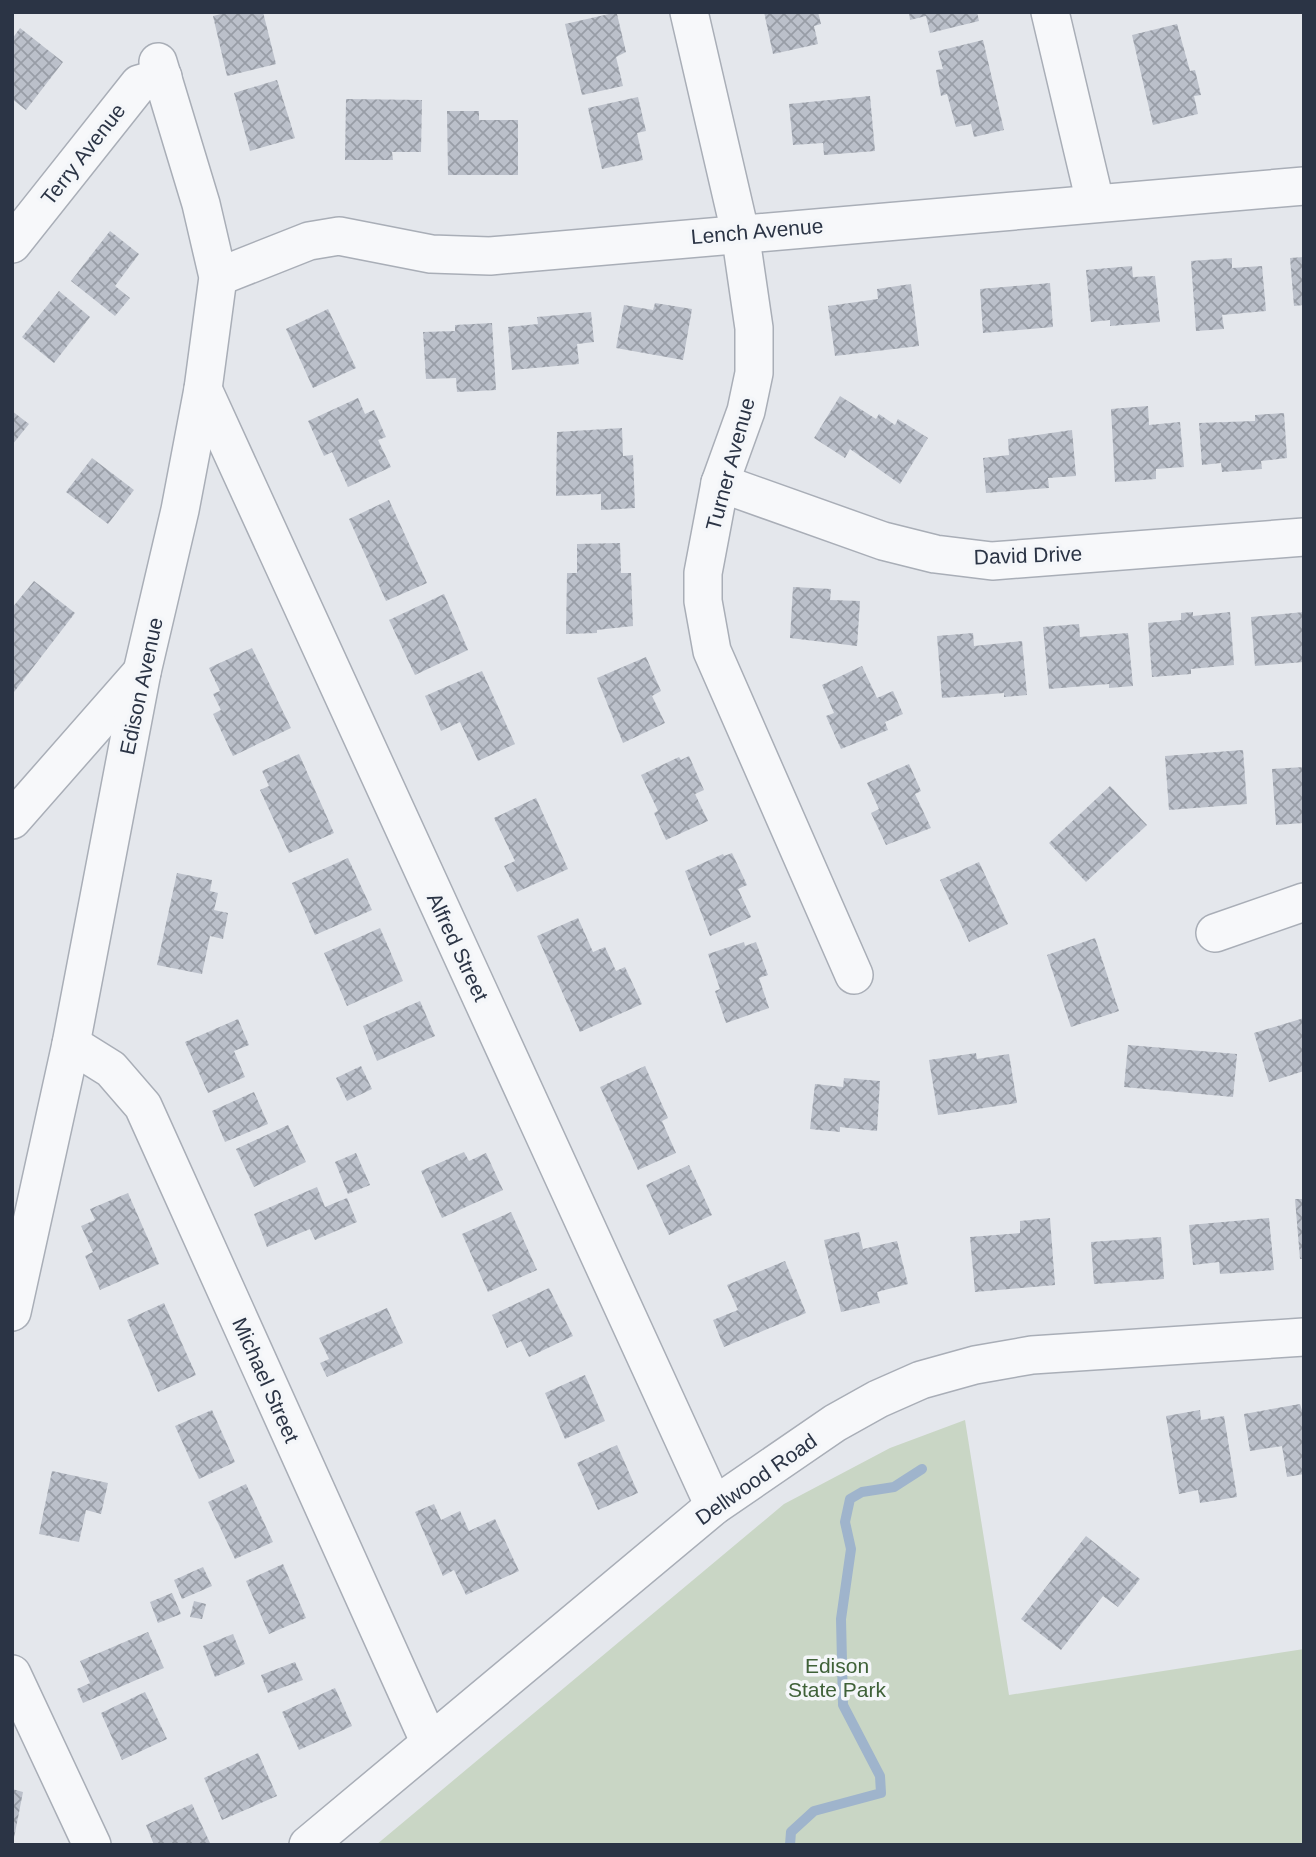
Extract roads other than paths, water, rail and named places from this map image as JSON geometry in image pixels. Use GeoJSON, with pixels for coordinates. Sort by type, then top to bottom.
{"type":"FeatureCollection","features":[{"type":"Feature","properties":{"kind":"street","name":"Turner Avenue"},"geometry":{"type":"LineString","coordinates":[[689,12],[740,232],[754,328],[754,373],[746,411],[720,483],[703,573],[703,601],[712,651],[854,975]]}},
{"type":"Feature","properties":{"kind":"street"},"geometry":{"type":"LineString","coordinates":[[1051,12],[1095,202]]}},
{"type":"Feature","properties":{"kind":"street","name":"Terry Avenue"},"geometry":{"type":"LineString","coordinates":[[12,244],[139,84],[160,70]]}},
{"type":"Feature","properties":{"kind":"street","name":"Edison Avenue"},"geometry":{"type":"LineString","coordinates":[[12,1312],[71,1044],[142,672],[180,510],[203,389],[218,277],[201,204],[160,70]]}},
{"type":"Feature","properties":{"kind":"street","name":"Lench Avenue"},"geometry":{"type":"LineString","coordinates":[[218,277],[309,241],[339,236],[431,254],[490,256],[740,232],[1304,186]]}},
{"type":"Feature","properties":{"kind":"street","name":"Alfred Street"},"geometry":{"type":"LineString","coordinates":[[203,389],[714,1506]]}},
{"type":"Feature","properties":{"kind":"street","name":"David Drive"},"geometry":{"type":"LineString","coordinates":[[720,483],[883,541],[935,554],[992,561],[1304,537]]}},
{"type":"Feature","properties":{"kind":"street"},"geometry":{"type":"LineString","coordinates":[[12,820],[142,672]]}},
{"type":"Feature","properties":{"kind":"street"},"geometry":{"type":"LineString","coordinates":[[1215,933],[1304,902]]}},
{"type":"Feature","properties":{"kind":"street","name":"Michael Street"},"geometry":{"type":"LineString","coordinates":[[71,1044],[111,1069],[144,1107],[429,1741]]}},
{"type":"Feature","properties":{"kind":"street","name":"Dellwood Road"},"geometry":{"type":"LineString","coordinates":[[308,1845],[429,1741],[714,1506],[835,1423],[921,1380],[975,1365],[1032,1355],[1304,1337]]}},
{"type":"Feature","properties":{"kind":"street"},"geometry":{"type":"LineString","coordinates":[[12,1674],[92,1845]]}},
{"type":"Feature","properties":{"kind":"waterway"},"geometry":{"type":"LineString","coordinates":[[790,1845],[791,1832],[814,1811],[881,1793],[880,1776],[843,1705],[841,1619],[851,1549],[845,1522],[850,1499],[862,1492],[894,1487],[922,1469]]}},
{"type":"Feature","properties":{"kind":"park label","name":"Edison State Park"},"geometry":{"type":"Point","coordinates":[837,1677]}}]}
